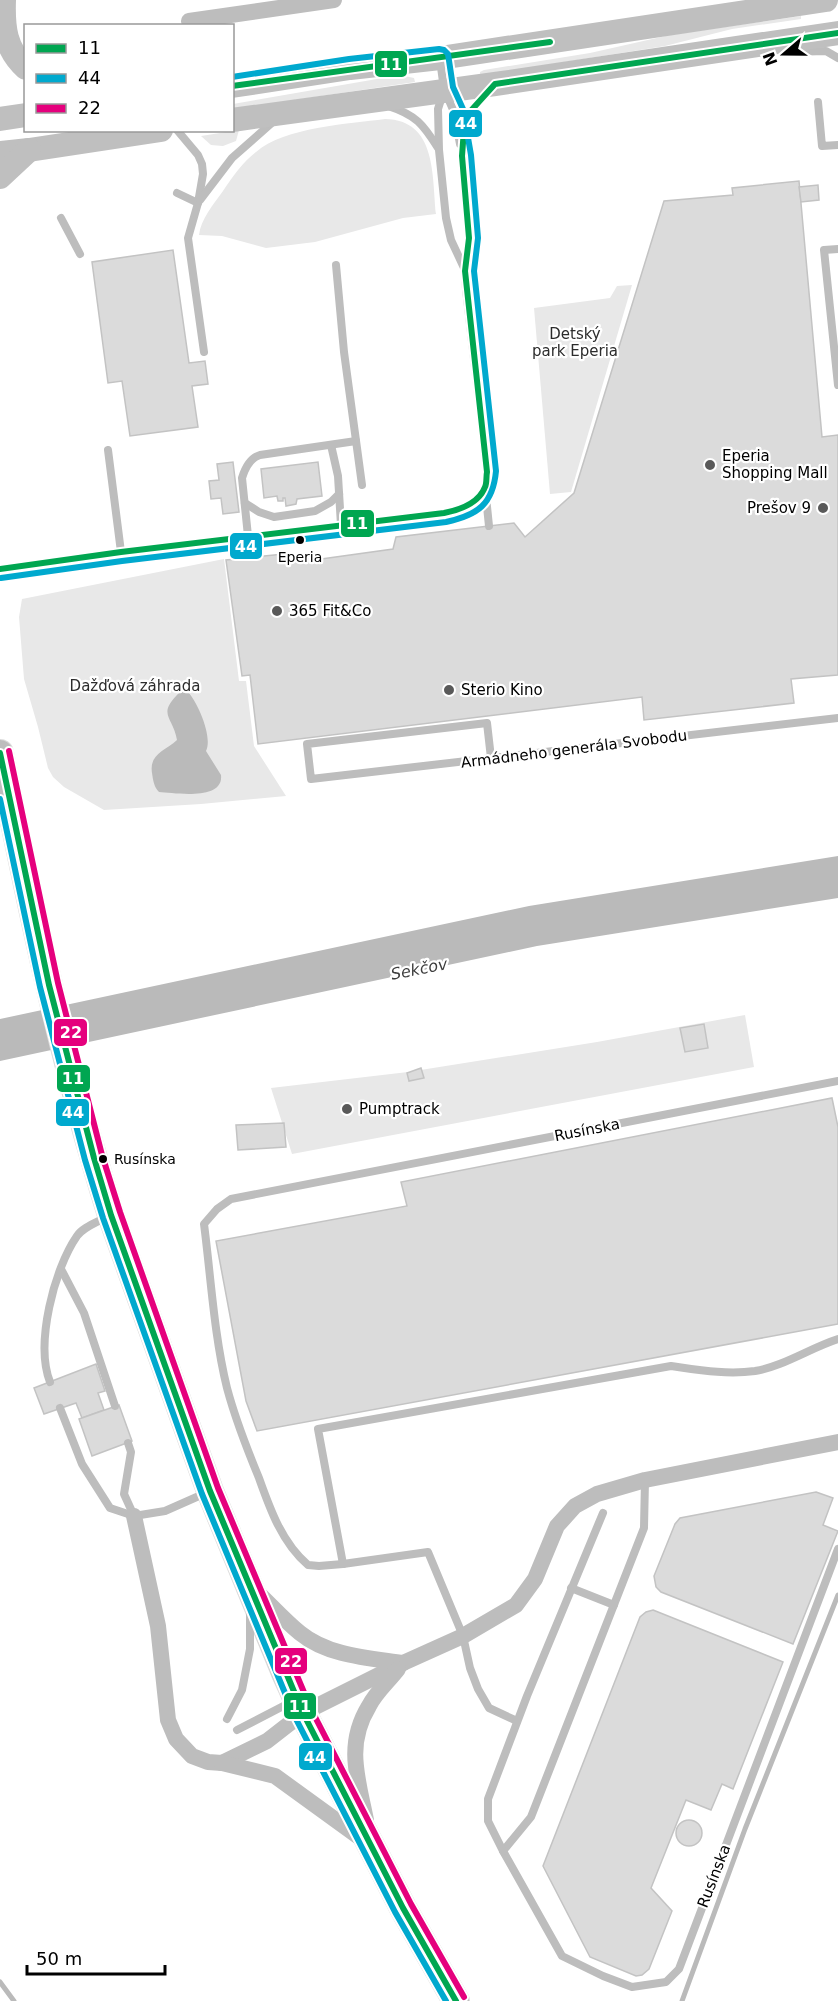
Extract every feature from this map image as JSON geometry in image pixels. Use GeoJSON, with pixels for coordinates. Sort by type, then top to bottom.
{"type":"FeatureCollection","features":[{"type":"Feature","properties":{"kind":"main road"},"geometry":{"type":"LineString","coordinates":[[0,753],[24,876],[77,1101],[111,1215],[210,1491],[300,1706],[403,1908],[456,2001]]}},
{"type":"Feature","properties":{"kind":"street"},"geometry":{"type":"LineString","coordinates":[[0,8],[3,0]]}},
{"type":"Feature","properties":{"kind":"street"},"geometry":{"type":"LineString","coordinates":[[3,0],[3,26],[9,47],[24,66]]}},
{"type":"Feature","properties":{"kind":"street"},"geometry":{"type":"LineString","coordinates":[[189,21],[334,0]]}},
{"type":"Feature","properties":{"kind":"street"},"geometry":{"type":"LineString","coordinates":[[234,86],[350,68],[440,58],[826,0]]}},
{"type":"Feature","properties":{"kind":"street"},"geometry":{"type":"LineString","coordinates":[[234,120],[838,33]]}},
{"type":"Feature","properties":{"kind":"street"},"geometry":{"type":"LineString","coordinates":[[0,119],[24,115]]}},
{"type":"Feature","properties":{"kind":"street"},"geometry":{"type":"LineString","coordinates":[[0,153],[149,132]]}},
{"type":"Feature","properties":{"kind":"street"},"geometry":{"type":"LineString","coordinates":[[0,177],[29,150]]}},
{"type":"Feature","properties":{"kind":"street"},"geometry":{"type":"LineString","coordinates":[[222,1763],[267,1741],[300,1706],[463,1636],[516,1605],[535,1579],[557,1526],[575,1506],[597,1494],[645,1480],[838,1442]]}},
{"type":"Feature","properties":{"kind":"street"},"geometry":{"type":"LineString","coordinates":[[134,1516],[158,1626],[168,1720],[176,1739],[192,1756],[208,1762],[222,1763],[275,1776],[370,1845]]}},
{"type":"Feature","properties":{"kind":"street"},"geometry":{"type":"LineString","coordinates":[[250,1585],[301,1634],[326,1647],[348,1655],[403,1663]]}},
{"type":"Feature","properties":{"kind":"street"},"geometry":{"type":"LineString","coordinates":[[370,1845],[354,1752],[357,1730],[369,1705],[403,1663]]}},
{"type":"Feature","properties":{"kind":"lane"},"geometry":{"type":"LineString","coordinates":[[783,52],[826,51],[838,58]]}},
{"type":"Feature","properties":{"kind":"lane"},"geometry":{"type":"LineString","coordinates":[[675,56],[774,52]]}},
{"type":"Feature","properties":{"kind":"lane"},"geometry":{"type":"LineString","coordinates":[[440,58],[444,90],[454,112],[462,156],[469,238],[465,271],[487,472],[485,486],[489,526]]}},
{"type":"Feature","properties":{"kind":"lane"},"geometry":{"type":"LineString","coordinates":[[462,156],[467,115],[495,84]]}},
{"type":"Feature","properties":{"kind":"lane"},"geometry":{"type":"LineString","coordinates":[[444,90],[438,109],[439,150],[451,240],[465,271]]}},
{"type":"Feature","properties":{"kind":"lane"},"geometry":{"type":"LineString","coordinates":[[370,100],[407,112],[420,122],[439,150]]}},
{"type":"Feature","properties":{"kind":"lane"},"geometry":{"type":"LineString","coordinates":[[818,102],[822,146],[838,145]]}},
{"type":"Feature","properties":{"kind":"lane"},"geometry":{"type":"LineString","coordinates":[[198,203],[232,158],[285,112]]}},
{"type":"Feature","properties":{"kind":"lane"},"geometry":{"type":"LineString","coordinates":[[179,132],[198,155],[202,164],[203,174],[198,203],[188,238],[204,352]]}},
{"type":"Feature","properties":{"kind":"lane"},"geometry":{"type":"LineString","coordinates":[[177,193],[198,203]]}},
{"type":"Feature","properties":{"kind":"lane"},"geometry":{"type":"LineString","coordinates":[[61,218],[80,254]]}},
{"type":"Feature","properties":{"kind":"lane"},"geometry":{"type":"LineString","coordinates":[[838,249],[824,250],[838,385]]}},
{"type":"Feature","properties":{"kind":"lane"},"geometry":{"type":"LineString","coordinates":[[336,264],[344,352],[362,485]]}},
{"type":"Feature","properties":{"kind":"lane"},"geometry":{"type":"LineString","coordinates":[[248,536],[242,478],[247,465],[256,456],[356,441]]}},
{"type":"Feature","properties":{"kind":"lane"},"geometry":{"type":"LineString","coordinates":[[330,445],[338,476],[341,525]]}},
{"type":"Feature","properties":{"kind":"lane"},"geometry":{"type":"LineString","coordinates":[[108,450],[121,552]]}},
{"type":"Feature","properties":{"kind":"lane"},"geometry":{"type":"LineString","coordinates":[[2,569],[454,511],[474,500],[485,486]]}},
{"type":"Feature","properties":{"kind":"lane"},"geometry":{"type":"LineString","coordinates":[[245,503],[259,513],[274,517],[315,511],[331,502],[339,494]]}},
{"type":"Feature","properties":{"kind":"lane","name":"Armádneho generála Svobodu"},"geometry":{"type":"LineString","coordinates":[[491,758],[487,723],[307,744],[311,779],[838,718]]}},
{"type":"Feature","properties":{"kind":"lane"},"geometry":{"type":"LineString","coordinates":[[0,816],[24,876]]}},
{"type":"Feature","properties":{"kind":"lane","name":"Rusínska"},"geometry":{"type":"LineString","coordinates":[[518,1721],[489,1708],[478,1689],[470,1668],[463,1636],[429,1552],[319,1566],[308,1565],[286,1540],[270,1509],[227,1387],[204,1224],[217,1209],[231,1199],[838,1082]]}},
{"type":"Feature","properties":{"kind":"lane"},"geometry":{"type":"LineString","coordinates":[[50,1382],[46,1372],[47,1314],[61,1269],[77,1236],[111,1215]]}},
{"type":"Feature","properties":{"kind":"lane"},"geometry":{"type":"LineString","coordinates":[[61,1269],[84,1313],[115,1406]]}},
{"type":"Feature","properties":{"kind":"lane"},"geometry":{"type":"LineString","coordinates":[[343,1564],[318,1429],[671,1366],[722,1373],[756,1371],[838,1339]]}},
{"type":"Feature","properties":{"kind":"lane"},"geometry":{"type":"LineString","coordinates":[[60,1408],[82,1464],[110,1508],[134,1516],[165,1510],[210,1491]]}},
{"type":"Feature","properties":{"kind":"lane"},"geometry":{"type":"LineString","coordinates":[[128,1443],[131,1452],[124,1494],[134,1516]]}},
{"type":"Feature","properties":{"kind":"lane"},"geometry":{"type":"LineString","coordinates":[[503,1851],[531,1817],[644,1528],[645,1480]]}},
{"type":"Feature","properties":{"kind":"lane","name":"Rusínska"},"geometry":{"type":"LineString","coordinates":[[603,1513],[488,1799],[488,1821],[562,1956],[632,1987],[666,1982],[679,1969],[838,1549]]}},
{"type":"Feature","properties":{"kind":"lane"},"geometry":{"type":"LineString","coordinates":[[227,1719],[242,1690],[250,1649],[250,1585]]}},
{"type":"Feature","properties":{"kind":"lane"},"geometry":{"type":"LineString","coordinates":[[571,1588],[614,1605]]}},
{"type":"Feature","properties":{"kind":"lane"},"geometry":{"type":"LineString","coordinates":[[237,1730],[300,1706]]}},
{"type":"Feature","properties":{"kind":"green space"},"geometry":{"type":"Polygon","coordinates":[[[801,16],[801,19],[732,29],[665,46],[480,74],[484,70],[590,53],[670,35],[801,16]]]}},
{"type":"Feature","properties":{"kind":"green space"},"geometry":{"type":"Polygon","coordinates":[[[400,75],[414,78],[415,82],[234,109],[234,104],[400,75]]]}},
{"type":"Feature","properties":{"kind":"green space"},"geometry":{"type":"Polygon","coordinates":[[[385,119],[402,122],[414,129],[423,139],[432,168],[436,214],[403,218],[315,242],[266,248],[222,236],[199,235],[208,212],[234,175],[251,156],[268,144],[283,137],[318,128],[385,119]]]}},
{"type":"Feature","properties":{"kind":"green space"},"geometry":{"type":"Polygon","coordinates":[[[239,130],[236,141],[223,146],[211,145],[201,136],[234,132],[239,130]]]}},
{"type":"Feature","properties":{"kind":"green space","name":"Detský park Eperia"},"geometry":{"type":"Polygon","coordinates":[[[632,285],[571,492],[550,494],[534,308],[610,298],[617,286],[632,285]]]}},
{"type":"Feature","properties":{"kind":"green space","name":"Dažďová záhrada"},"geometry":{"type":"Polygon","coordinates":[[[224,559],[239,681],[246,681],[254,746],[286,796],[104,810],[64,787],[53,777],[48,768],[24,679],[19,617],[22,599],[224,559]]]}},
{"type":"Feature","properties":{"kind":"green space"},"geometry":{"type":"Polygon","coordinates":[[[745,1015],[754,1067],[292,1154],[271,1088],[408,1072],[597,1042],[745,1015]]]}},
{"type":"Feature","properties":{"kind":"water"},"geometry":{"type":"Polygon","coordinates":[[[180,692],[188,692],[200,712],[208,737],[206,751],[221,775],[220,783],[215,789],[207,792],[186,794],[159,792],[154,783],[152,767],[155,757],[177,740],[167,711],[180,692]]]}},
{"type":"Feature","properties":{"kind":"water","name":"Sekčov"},"geometry":{"type":"Polygon","coordinates":[[[838,856],[838,898],[537,946],[0,1061],[0,1019],[529,906],[838,856]]]}},
{"type":"Feature","properties":{"kind":"building","name":"Eperia Shopping Mall"},"geometry":{"type":"Polygon","coordinates":[[[799,181],[822,437],[838,435],[838,675],[791,679],[794,703],[644,720],[642,697],[258,744],[250,675],[242,676],[226,560],[284,554],[314,560],[393,549],[396,537],[514,523],[525,537],[574,493],[664,201],[733,195],[732,188],[799,181]]]}},
{"type":"Feature","properties":{"kind":"building"},"geometry":{"type":"Polygon","coordinates":[[[818,185],[819,200],[801,202],[799,187],[818,185]]]}},
{"type":"Feature","properties":{"kind":"building"},"geometry":{"type":"Polygon","coordinates":[[[173,250],[189,363],[205,361],[208,384],[192,386],[198,427],[130,436],[122,381],[108,383],[92,262],[173,250]]]}},
{"type":"Feature","properties":{"kind":"building"},"geometry":{"type":"Polygon","coordinates":[[[233,462],[239,512],[223,514],[221,498],[211,499],[209,481],[219,480],[217,464],[233,462]]]}},
{"type":"Feature","properties":{"kind":"building"},"geometry":{"type":"Polygon","coordinates":[[[318,462],[322,496],[297,499],[296,504],[286,506],[285,498],[283,501],[278,501],[277,496],[264,498],[261,469],[318,462]]]}},
{"type":"Feature","properties":{"kind":"building"},"geometry":{"type":"Polygon","coordinates":[[[704,1024],[708,1048],[685,1052],[680,1028],[704,1024]]]}},
{"type":"Feature","properties":{"kind":"building"},"geometry":{"type":"Polygon","coordinates":[[[421,1068],[424,1078],[409,1081],[407,1073],[421,1068]]]}},
{"type":"Feature","properties":{"kind":"building"},"geometry":{"type":"Polygon","coordinates":[[[832,1098],[838,1127],[838,1324],[257,1431],[246,1401],[216,1241],[407,1206],[401,1182],[832,1098]]]}},
{"type":"Feature","properties":{"kind":"building"},"geometry":{"type":"Polygon","coordinates":[[[284,1123],[286,1147],[238,1150],[236,1125],[284,1123]]]}},
{"type":"Feature","properties":{"kind":"building"},"geometry":{"type":"Polygon","coordinates":[[[96,1364],[105,1391],[98,1393],[104,1410],[82,1418],[76,1403],[44,1414],[34,1388],[96,1364]]]}},
{"type":"Feature","properties":{"kind":"building"},"geometry":{"type":"Polygon","coordinates":[[[119,1405],[132,1441],[92,1456],[79,1419],[119,1405]]]}},
{"type":"Feature","properties":{"kind":"building"},"geometry":{"type":"Polygon","coordinates":[[[816,1492],[833,1498],[823,1525],[838,1531],[793,1644],[661,1592],[656,1587],[654,1576],[675,1524],[680,1518],[816,1492]]]}},
{"type":"Feature","properties":{"kind":"building"},"geometry":{"type":"Polygon","coordinates":[[[653,1610],[783,1662],[733,1789],[722,1784],[711,1810],[686,1800],[651,1888],[672,1911],[649,1969],[642,1975],[636,1976],[590,1957],[543,1866],[640,1617],[653,1610]]]}},
{"type":"Feature","properties":{"kind":"building"},"geometry":{"type":"Polygon","coordinates":[[[689,1820],[698,1824],[702,1833],[698,1842],[689,1846],[680,1842],[676,1833],[680,1824],[689,1820]]]}},
{"type":"Feature","properties":{"kind":"waterway"},"geometry":{"type":"LineString","coordinates":[[682,2001],[745,1829],[838,1595]]}},
{"type":"Feature","properties":{"kind":"waterway"},"geometry":{"type":"LineString","coordinates":[[0,1982],[14,2001]]}},
{"type":"Feature","properties":{"kind":"transit line","name":"11"},"geometry":{"type":"LineString","coordinates":[[0,569],[444,513],[462,508],[473,501],[485,487],[487,472],[465,271],[469,238],[462,156],[467,115],[495,84],[838,33]]}},
{"type":"Feature","properties":{"kind":"transit line","name":"11"},"geometry":{"type":"LineString","coordinates":[[234,86],[550,42]]}},
{"type":"Feature","properties":{"kind":"transit line","name":"44"},"geometry":{"type":"LineString","coordinates":[[1,578],[446,522],[467,516],[475,511],[482,506],[491,492],[496,471],[474,271],[478,238],[471,155],[463,109],[453,87],[448,54],[439,49],[349,59],[234,77]]}},
{"type":"Feature","properties":{"kind":"transit line","name":"22"},"geometry":{"type":"LineString","coordinates":[[9,751],[58,983],[102,1155],[218,1488],[311,1709],[411,1904],[464,1997]]}},
{"type":"Feature","properties":{"kind":"transit line","name":"11"},"geometry":{"type":"LineString","coordinates":[[0,753],[49,985],[94,1158],[111,1215],[210,1491],[303,1713],[403,1908],[456,2001]]}},
{"type":"Feature","properties":{"kind":"transit line","name":"44"},"geometry":{"type":"LineString","coordinates":[[0,799],[40,987],[85,1160],[103,1218],[202,1494],[295,1717],[395,1912],[446,2001]]}},
{"type":"Feature","properties":{"kind":"place","name":"Eperia Shopping Mall"},"geometry":{"type":"Point","coordinates":[710,465]}},
{"type":"Feature","properties":{"kind":"place","name":"Prešov 9"},"geometry":{"type":"Point","coordinates":[823,508]}},
{"type":"Feature","properties":{"kind":"place","name":"Eperia"},"geometry":{"type":"Point","coordinates":[300,540]}},
{"type":"Feature","properties":{"kind":"place","name":"365 Fit&Co"},"geometry":{"type":"Point","coordinates":[277,611]}},
{"type":"Feature","properties":{"kind":"place","name":"Sterio Kino"},"geometry":{"type":"Point","coordinates":[449,690]}},
{"type":"Feature","properties":{"kind":"place","name":"Pumptrack"},"geometry":{"type":"Point","coordinates":[347,1109]}},
{"type":"Feature","properties":{"kind":"place","name":"Rusínska"},"geometry":{"type":"Point","coordinates":[103,1159]}}]}
